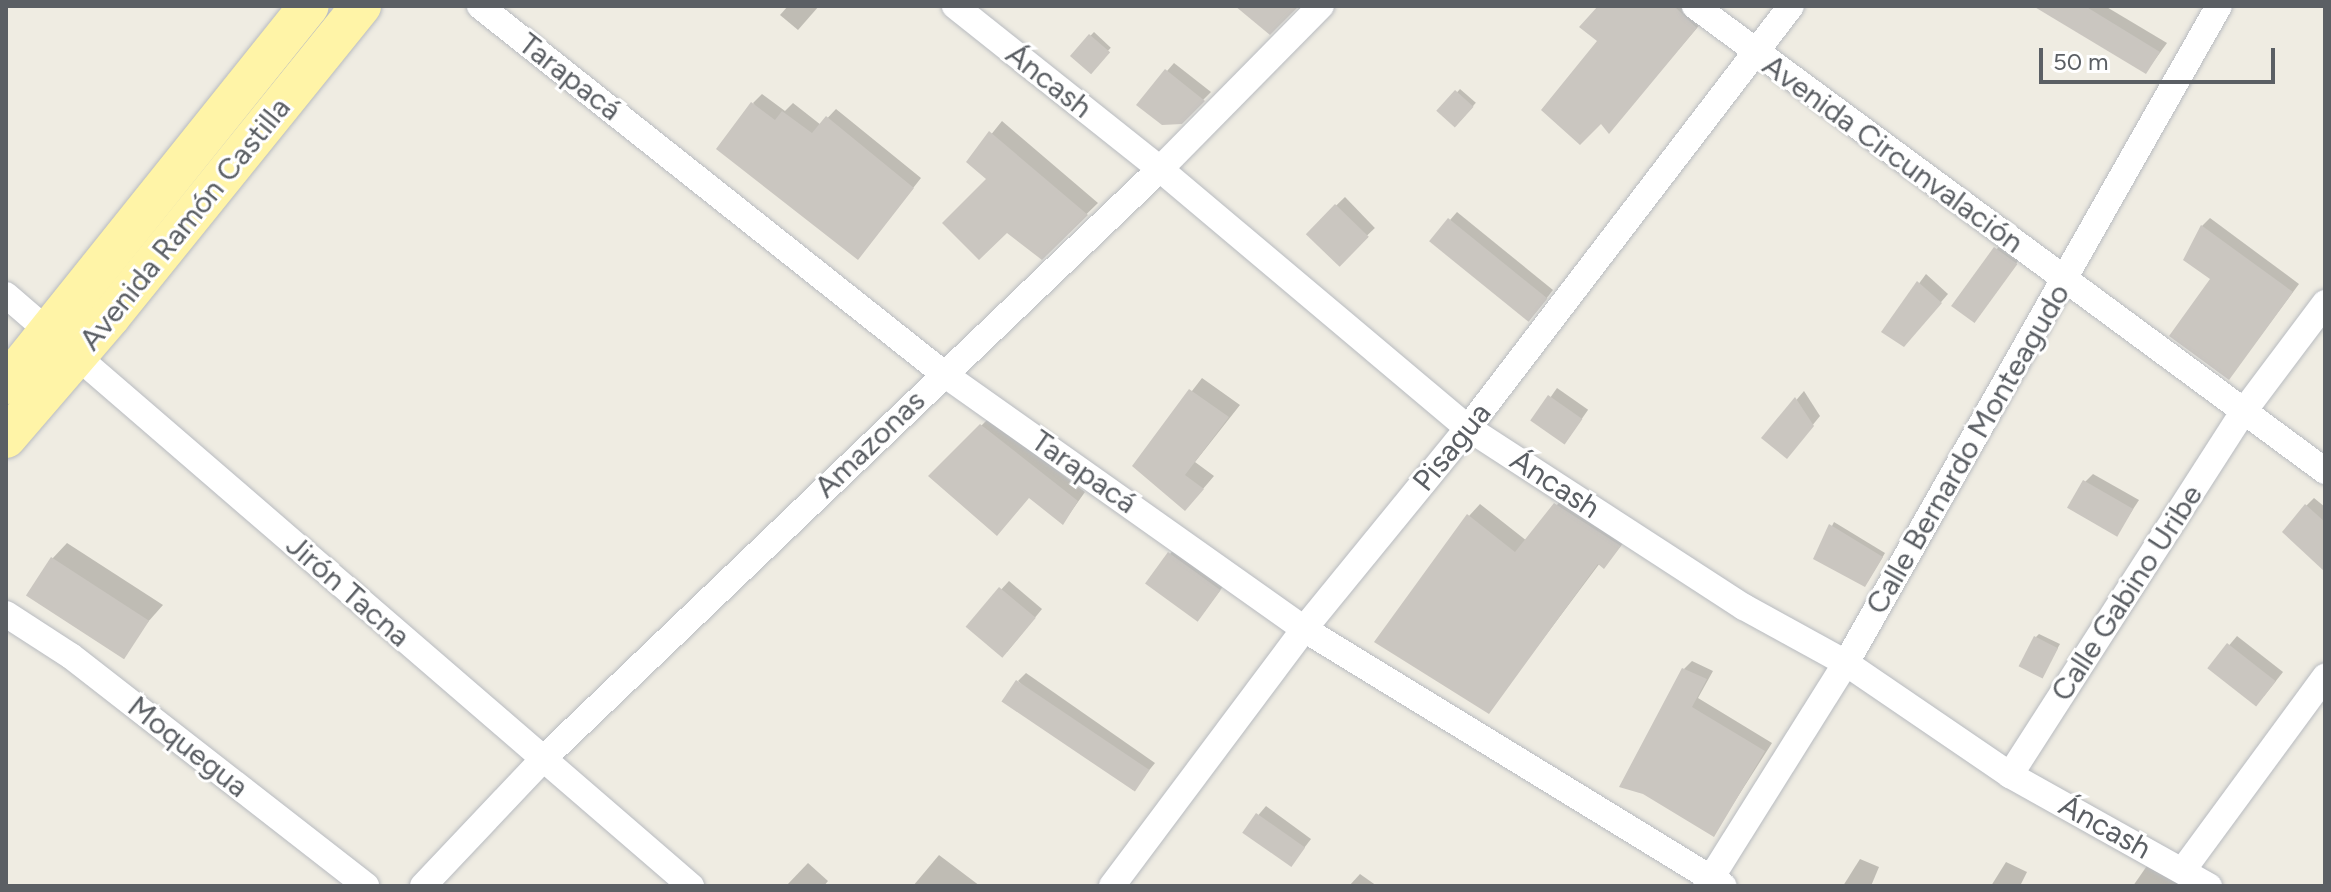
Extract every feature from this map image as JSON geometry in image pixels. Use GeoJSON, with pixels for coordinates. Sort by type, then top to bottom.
{"type":"FeatureCollection","features":[{"type":"Feature","properties":{"kind":"main road","name":"Avenida Ramón Castilla"},"geometry":{"type":"LineString","coordinates":[[6,438],[64,345],[309,6]]}},
{"type":"Feature","properties":{"kind":"main road","name":"Avenida Ramón Castilla"},"geometry":{"type":"LineString","coordinates":[[6,384],[64,345],[361,6]]}},
{"type":"Feature","properties":{"kind":"street","name":"Tarapacá"},"geometry":{"type":"LineString","coordinates":[[480,6],[944,374],[1304,629],[1714,883]]}},
{"type":"Feature","properties":{"kind":"street","name":"Áncash"},"geometry":{"type":"LineString","coordinates":[[955,6],[1160,169],[1468,428],[1744,607],[1846,663],[2010,775],[2209,886]]}},
{"type":"Feature","properties":{"kind":"street","name":"Amazonas"},"geometry":{"type":"LineString","coordinates":[[423,886],[543,759],[1160,169],[1321,6]]}},
{"type":"Feature","properties":{"kind":"street","name":"Avenida Circunvalación"},"geometry":{"type":"LineString","coordinates":[[1695,6],[2325,471]]}},
{"type":"Feature","properties":{"kind":"street","name":"Pisagua"},"geometry":{"type":"LineString","coordinates":[[1112,886],[1304,629],[1468,428],[1791,6]]}},
{"type":"Feature","properties":{"kind":"street","name":"Calle Bernardo Monteagudo"},"geometry":{"type":"LineString","coordinates":[[1714,883],[1846,663],[2219,6]]}},
{"type":"Feature","properties":{"kind":"street","name":"Jirón Tacna"},"geometry":{"type":"LineString","coordinates":[[6,295],[691,886]]}},
{"type":"Feature","properties":{"kind":"street","name":"Calle Gabino Uribe"},"geometry":{"type":"LineString","coordinates":[[2010,775],[2244,411],[2325,303]]}},
{"type":"Feature","properties":{"kind":"street","name":"Moquegua"},"geometry":{"type":"LineString","coordinates":[[6,614],[71,656],[366,886]]}},
{"type":"Feature","properties":{"kind":"street"},"geometry":{"type":"LineString","coordinates":[[2183,870],[2325,677]]}},
{"type":"Feature","properties":{"kind":"building"},"geometry":{"type":"Polygon","coordinates":[[[1235,6],[1299,6],[1270,35],[1235,6]]]}},
{"type":"Feature","properties":{"kind":"building"},"geometry":{"type":"Polygon","coordinates":[[[1598,6],[1674,6],[1697,28],[1609,134],[1601,124],[1580,145],[1541,110],[1597,41],[1579,27],[1598,6]]]}},
{"type":"Feature","properties":{"kind":"building"},"geometry":{"type":"Polygon","coordinates":[[[2033,6],[2085,6],[2160,52],[2146,74],[2033,6]]]}},
{"type":"Feature","properties":{"kind":"building"},"geometry":{"type":"Polygon","coordinates":[[[1089,34],[1110,52],[1091,74],[1070,56],[1089,34]]]}},
{"type":"Feature","properties":{"kind":"building"},"geometry":{"type":"Polygon","coordinates":[[[1165,69],[1205,101],[1182,124],[1162,125],[1136,105],[1165,69]]]}},
{"type":"Feature","properties":{"kind":"building"},"geometry":{"type":"Polygon","coordinates":[[[1455,90],[1474,107],[1455,128],[1436,111],[1455,90]]]}},
{"type":"Feature","properties":{"kind":"building"},"geometry":{"type":"Polygon","coordinates":[[[751,102],[775,120],[782,111],[812,133],[826,116],[914,188],[858,260],[716,149],[751,102]]]}},
{"type":"Feature","properties":{"kind":"building"},"geometry":{"type":"Polygon","coordinates":[[[989,131],[1088,215],[1042,260],[1007,233],[979,260],[942,223],[986,179],[966,162],[989,131]]]}},
{"type":"Feature","properties":{"kind":"building"},"geometry":{"type":"Polygon","coordinates":[[[1335,204],[1369,237],[1340,267],[1306,234],[1335,204]]]}},
{"type":"Feature","properties":{"kind":"building"},"geometry":{"type":"Polygon","coordinates":[[[1448,218],[1547,299],[1529,322],[1429,241],[1448,218]]]}},
{"type":"Feature","properties":{"kind":"building"},"geometry":{"type":"Polygon","coordinates":[[[2201,225],[2293,292],[2229,380],[2169,336],[2210,279],[2183,260],[2201,225]]]}},
{"type":"Feature","properties":{"kind":"building"},"geometry":{"type":"Polygon","coordinates":[[[1994,247],[2017,264],[1975,323],[1951,306],[1994,247]]]}},
{"type":"Feature","properties":{"kind":"building"},"geometry":{"type":"Polygon","coordinates":[[[1917,281],[1942,303],[1904,347],[1881,332],[1917,281]]]}},
{"type":"Feature","properties":{"kind":"building"},"geometry":{"type":"Polygon","coordinates":[[[1189,389],[1229,417],[1185,475],[1204,489],[1185,511],[1132,466],[1189,389]]]}},
{"type":"Feature","properties":{"kind":"building"},"geometry":{"type":"Polygon","coordinates":[[[1548,395],[1582,419],[1565,444],[1530,420],[1548,395]]]}},
{"type":"Feature","properties":{"kind":"building"},"geometry":{"type":"Polygon","coordinates":[[[1795,397],[1814,426],[1787,459],[1761,438],[1795,397]]]}},
{"type":"Feature","properties":{"kind":"building"},"geometry":{"type":"Polygon","coordinates":[[[980,424],[1078,501],[1063,525],[1029,498],[997,536],[928,476],[980,424]]]}},
{"type":"Feature","properties":{"kind":"building"},"geometry":{"type":"Polygon","coordinates":[[[2083,480],[2133,509],[2117,537],[2067,508],[2083,480]]]}},
{"type":"Feature","properties":{"kind":"building"},"geometry":{"type":"Polygon","coordinates":[[[1554,503],[1621,546],[1604,569],[1598,564],[1489,714],[1374,642],[1467,514],[1515,552],[1554,503]]]}},
{"type":"Feature","properties":{"kind":"building"},"geometry":{"type":"Polygon","coordinates":[[[2305,504],[2325,522],[2325,572],[2282,532],[2305,504]]]}},
{"type":"Feature","properties":{"kind":"building"},"geometry":{"type":"Polygon","coordinates":[[[1829,524],[1883,557],[1865,587],[1813,559],[1829,524]]]}},
{"type":"Feature","properties":{"kind":"building"},"geometry":{"type":"Polygon","coordinates":[[[1168,552],[1221,590],[1198,622],[1145,584],[1168,552]]]}},
{"type":"Feature","properties":{"kind":"building"},"geometry":{"type":"Polygon","coordinates":[[[51,557],[149,621],[124,659],[26,596],[51,557]]]}},
{"type":"Feature","properties":{"kind":"building"},"geometry":{"type":"Polygon","coordinates":[[[999,587],[1036,618],[1002,658],[966,627],[999,587]]]}},
{"type":"Feature","properties":{"kind":"building"},"geometry":{"type":"Polygon","coordinates":[[[2034,636],[2058,648],[2043,679],[2019,666],[2034,636]]]}},
{"type":"Feature","properties":{"kind":"building"},"geometry":{"type":"Polygon","coordinates":[[[2227,643],[2276,681],[2256,706],[2207,668],[2227,643]]]}},
{"type":"Feature","properties":{"kind":"building"},"geometry":{"type":"Polygon","coordinates":[[[1682,668],[1707,679],[1692,707],[1765,751],[1714,837],[1643,794],[1619,787],[1682,668]]]}},
{"type":"Feature","properties":{"kind":"building"},"geometry":{"type":"Polygon","coordinates":[[[1016,680],[1149,770],[1135,792],[1001,702],[1016,680]]]}},
{"type":"Feature","properties":{"kind":"building"},"geometry":{"type":"Polygon","coordinates":[[[1256,813],[1305,847],[1291,867],[1242,833],[1256,813]]]}}]}
